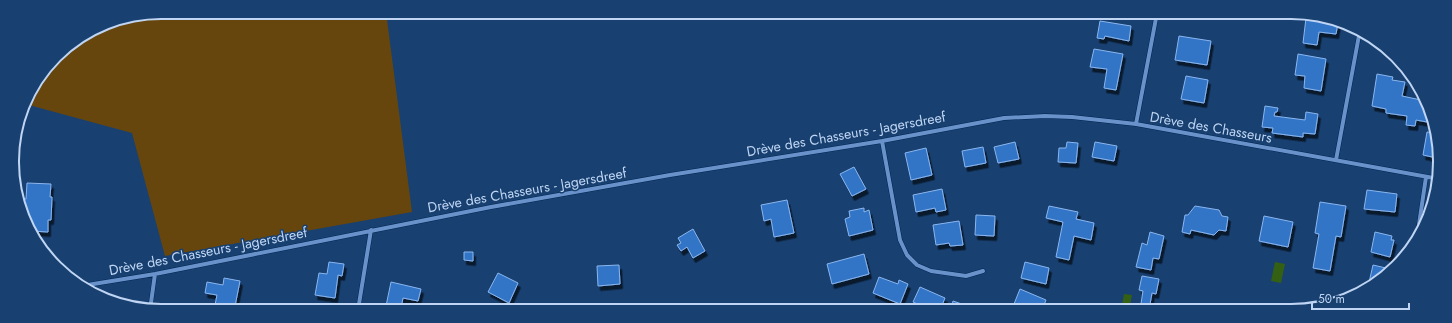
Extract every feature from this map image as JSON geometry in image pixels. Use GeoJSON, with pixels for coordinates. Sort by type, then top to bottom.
{"type":"FeatureCollection","features":[{"type":"Feature","properties":{"kind":"street"},"geometry":{"type":"LineString","coordinates":[[1136,124],[1156,19]]}},
{"type":"Feature","properties":{"kind":"street"},"geometry":{"type":"LineString","coordinates":[[1336,160],[1359,36]]}},
{"type":"Feature","properties":{"kind":"street","name":"Drève des Chasseurs"},"geometry":{"type":"LineString","coordinates":[[978,122],[1004,118],[1045,116],[1090,118],[1136,124],[1432,178]]}},
{"type":"Feature","properties":{"kind":"street","name":"Drève des Chasseurs - Jagersdreef"},"geometry":{"type":"LineString","coordinates":[[89,285],[156,274],[491,207],[670,175],[882,141],[978,122]]}},
{"type":"Feature","properties":{"kind":"street"},"geometry":{"type":"LineString","coordinates":[[882,141],[900,240],[907,255],[917,265],[931,270],[966,276],[984,271]]}},
{"type":"Feature","properties":{"kind":"street"},"geometry":{"type":"LineString","coordinates":[[1419,222],[1426,177]]}},
{"type":"Feature","properties":{"kind":"street"},"geometry":{"type":"LineString","coordinates":[[359,304],[371,230]]}},
{"type":"Feature","properties":{"kind":"street"},"geometry":{"type":"LineString","coordinates":[[151,304],[156,274]]}},
{"type":"Feature","properties":{"kind":"shaded area"},"geometry":{"type":"Polygon","coordinates":[[[152,19],[387,19],[412,212],[165,256],[132,133],[31,106],[38,90],[48,75],[68,54],[90,38],[125,24],[152,19]]]}},
{"type":"Feature","properties":{"kind":"shaded area"},"geometry":{"type":"Polygon","coordinates":[[[1275,262],[1285,264],[1281,283],[1271,281],[1275,262]]]}},
{"type":"Feature","properties":{"kind":"shaded area"},"geometry":{"type":"Polygon","coordinates":[[[1124,294],[1132,295],[1130,304],[1122,304],[1124,294]]]}},
{"type":"Feature","properties":{"kind":"building"},"geometry":{"type":"Polygon","coordinates":[[[1306,20],[1337,27],[1336,34],[1319,32],[1317,45],[1303,43],[1306,20]]]}},
{"type":"Feature","properties":{"kind":"building"},"geometry":{"type":"Polygon","coordinates":[[[1100,21],[1131,26],[1129,41],[1105,36],[1104,39],[1097,38],[1100,21]]]}},
{"type":"Feature","properties":{"kind":"building"},"geometry":{"type":"Polygon","coordinates":[[[1179,36],[1211,41],[1207,65],[1175,60],[1179,36]]]}},
{"type":"Feature","properties":{"kind":"building"},"geometry":{"type":"Polygon","coordinates":[[[1094,49],[1123,54],[1116,90],[1104,88],[1107,69],[1090,67],[1094,49]]]}},
{"type":"Feature","properties":{"kind":"building"},"geometry":{"type":"Polygon","coordinates":[[[1298,54],[1326,59],[1321,91],[1304,88],[1305,76],[1295,75],[1298,54]]]}},
{"type":"Feature","properties":{"kind":"building"},"geometry":{"type":"Polygon","coordinates":[[[1377,74],[1393,77],[1392,80],[1405,82],[1402,96],[1419,100],[1427,122],[1416,120],[1415,126],[1406,125],[1407,116],[1386,113],[1386,109],[1372,106],[1377,74]]]}},
{"type":"Feature","properties":{"kind":"building"},"geometry":{"type":"Polygon","coordinates":[[[1186,76],[1208,80],[1204,103],[1181,99],[1186,76]]]}},
{"type":"Feature","properties":{"kind":"building"},"geometry":{"type":"Polygon","coordinates":[[[1265,106],[1278,108],[1274,116],[1305,120],[1306,112],[1318,114],[1315,134],[1303,133],[1303,137],[1272,133],[1273,128],[1262,127],[1265,106]]]}},
{"type":"Feature","properties":{"kind":"building"},"geometry":{"type":"Polygon","coordinates":[[[1427,132],[1430,132],[1433,157],[1423,155],[1427,132]]]}},
{"type":"Feature","properties":{"kind":"building"},"geometry":{"type":"Polygon","coordinates":[[[1015,142],[1019,159],[998,163],[994,147],[1015,142]]]}},
{"type":"Feature","properties":{"kind":"building"},"geometry":{"type":"Polygon","coordinates":[[[1067,142],[1078,143],[1076,163],[1058,162],[1059,148],[1066,148],[1067,142]]]}},
{"type":"Feature","properties":{"kind":"building"},"geometry":{"type":"Polygon","coordinates":[[[1095,142],[1117,146],[1114,161],[1092,157],[1095,142]]]}},
{"type":"Feature","properties":{"kind":"building"},"geometry":{"type":"Polygon","coordinates":[[[983,147],[986,163],[965,167],[962,151],[983,147]]]}},
{"type":"Feature","properties":{"kind":"building"},"geometry":{"type":"Polygon","coordinates":[[[926,148],[932,175],[911,180],[905,153],[926,148]]]}},
{"type":"Feature","properties":{"kind":"building"},"geometry":{"type":"Polygon","coordinates":[[[854,167],[866,189],[852,196],[840,174],[854,167]]]}},
{"type":"Feature","properties":{"kind":"building"},"geometry":{"type":"Polygon","coordinates":[[[27,183],[51,184],[51,220],[48,220],[48,232],[37,231],[30,216],[24,199],[26,199],[27,183]]]}},
{"type":"Feature","properties":{"kind":"building"},"geometry":{"type":"Polygon","coordinates":[[[942,189],[946,210],[936,212],[935,208],[916,212],[913,195],[942,189]]]}},
{"type":"Feature","properties":{"kind":"building"},"geometry":{"type":"Polygon","coordinates":[[[1367,190],[1397,194],[1395,212],[1364,209],[1367,190]]]}},
{"type":"Feature","properties":{"kind":"building"},"geometry":{"type":"Polygon","coordinates":[[[787,200],[794,233],[774,237],[771,219],[764,221],[761,205],[787,200]]]}},
{"type":"Feature","properties":{"kind":"building"},"geometry":{"type":"Polygon","coordinates":[[[1320,202],[1346,206],[1341,237],[1336,236],[1330,271],[1313,268],[1319,234],[1315,233],[1320,202]]]}},
{"type":"Feature","properties":{"kind":"building"},"geometry":{"type":"Polygon","coordinates":[[[1049,206],[1078,212],[1076,219],[1094,223],[1091,240],[1074,236],[1069,260],[1056,257],[1063,222],[1046,218],[1049,206]]]}},
{"type":"Feature","properties":{"kind":"building"},"geometry":{"type":"Polygon","coordinates":[[[1195,206],[1219,210],[1222,216],[1228,217],[1226,231],[1219,230],[1214,235],[1191,230],[1190,234],[1182,232],[1185,215],[1188,215],[1195,206]]]}},
{"type":"Feature","properties":{"kind":"building"},"geometry":{"type":"Polygon","coordinates":[[[864,208],[864,212],[869,210],[873,230],[849,236],[845,219],[850,217],[849,211],[864,208]]]}},
{"type":"Feature","properties":{"kind":"building"},"geometry":{"type":"Polygon","coordinates":[[[976,215],[995,216],[994,236],[975,235],[976,215]]]}},
{"type":"Feature","properties":{"kind":"building"},"geometry":{"type":"Polygon","coordinates":[[[1264,216],[1293,222],[1288,247],[1259,241],[1264,216]]]}},
{"type":"Feature","properties":{"kind":"building"},"geometry":{"type":"Polygon","coordinates":[[[959,221],[963,245],[950,246],[949,243],[936,245],[933,225],[959,221]]]}},
{"type":"Feature","properties":{"kind":"building"},"geometry":{"type":"Polygon","coordinates":[[[693,229],[705,251],[693,258],[687,247],[681,251],[677,245],[681,243],[678,238],[693,229]]]}},
{"type":"Feature","properties":{"kind":"building"},"geometry":{"type":"Polygon","coordinates":[[[1150,232],[1164,236],[1159,259],[1153,258],[1151,270],[1136,267],[1142,243],[1147,245],[1150,232]]]}},
{"type":"Feature","properties":{"kind":"building"},"geometry":{"type":"Polygon","coordinates":[[[1375,232],[1392,236],[1391,240],[1394,240],[1390,257],[1371,252],[1375,232]]]}},
{"type":"Feature","properties":{"kind":"building"},"geometry":{"type":"Polygon","coordinates":[[[464,252],[473,252],[473,261],[464,260],[464,252]]]}},
{"type":"Feature","properties":{"kind":"building"},"geometry":{"type":"Polygon","coordinates":[[[864,254],[869,274],[832,284],[827,264],[864,254]]]}},
{"type":"Feature","properties":{"kind":"building"},"geometry":{"type":"Polygon","coordinates":[[[329,262],[344,264],[342,276],[338,275],[335,298],[315,295],[319,273],[327,274],[329,262]]]}},
{"type":"Feature","properties":{"kind":"building"},"geometry":{"type":"Polygon","coordinates":[[[1025,262],[1049,268],[1046,284],[1021,278],[1025,262]]]}},
{"type":"Feature","properties":{"kind":"building"},"geometry":{"type":"Polygon","coordinates":[[[619,265],[620,284],[598,286],[597,266],[619,265]]]}},
{"type":"Feature","properties":{"kind":"building"},"geometry":{"type":"Polygon","coordinates":[[[1373,265],[1385,268],[1377,275],[1370,280],[1373,265]]]}},
{"type":"Feature","properties":{"kind":"building"},"geometry":{"type":"Polygon","coordinates":[[[498,273],[518,283],[509,303],[488,292],[498,273]]]}},
{"type":"Feature","properties":{"kind":"building"},"geometry":{"type":"Polygon","coordinates":[[[1142,276],[1159,279],[1156,294],[1152,293],[1150,304],[1141,304],[1143,291],[1139,290],[1142,276]]]}},
{"type":"Feature","properties":{"kind":"building"},"geometry":{"type":"Polygon","coordinates":[[[879,277],[898,284],[899,280],[908,284],[900,304],[873,293],[879,277]]]}},
{"type":"Feature","properties":{"kind":"building"},"geometry":{"type":"Polygon","coordinates":[[[224,278],[240,281],[235,304],[215,304],[217,295],[205,293],[207,282],[223,285],[224,278]]]}},
{"type":"Feature","properties":{"kind":"building"},"geometry":{"type":"Polygon","coordinates":[[[391,282],[421,289],[418,301],[403,298],[402,304],[386,304],[391,282]]]}},
{"type":"Feature","properties":{"kind":"building"},"geometry":{"type":"Polygon","coordinates":[[[920,287],[945,298],[942,304],[918,304],[913,302],[920,287]]]}},
{"type":"Feature","properties":{"kind":"building"},"geometry":{"type":"Polygon","coordinates":[[[1020,289],[1046,300],[1044,304],[1014,304],[1020,289]]]}},
{"type":"Feature","properties":{"kind":"building"},"geometry":{"type":"Polygon","coordinates":[[[953,301],[962,304],[952,304],[953,301]]]}}]}
